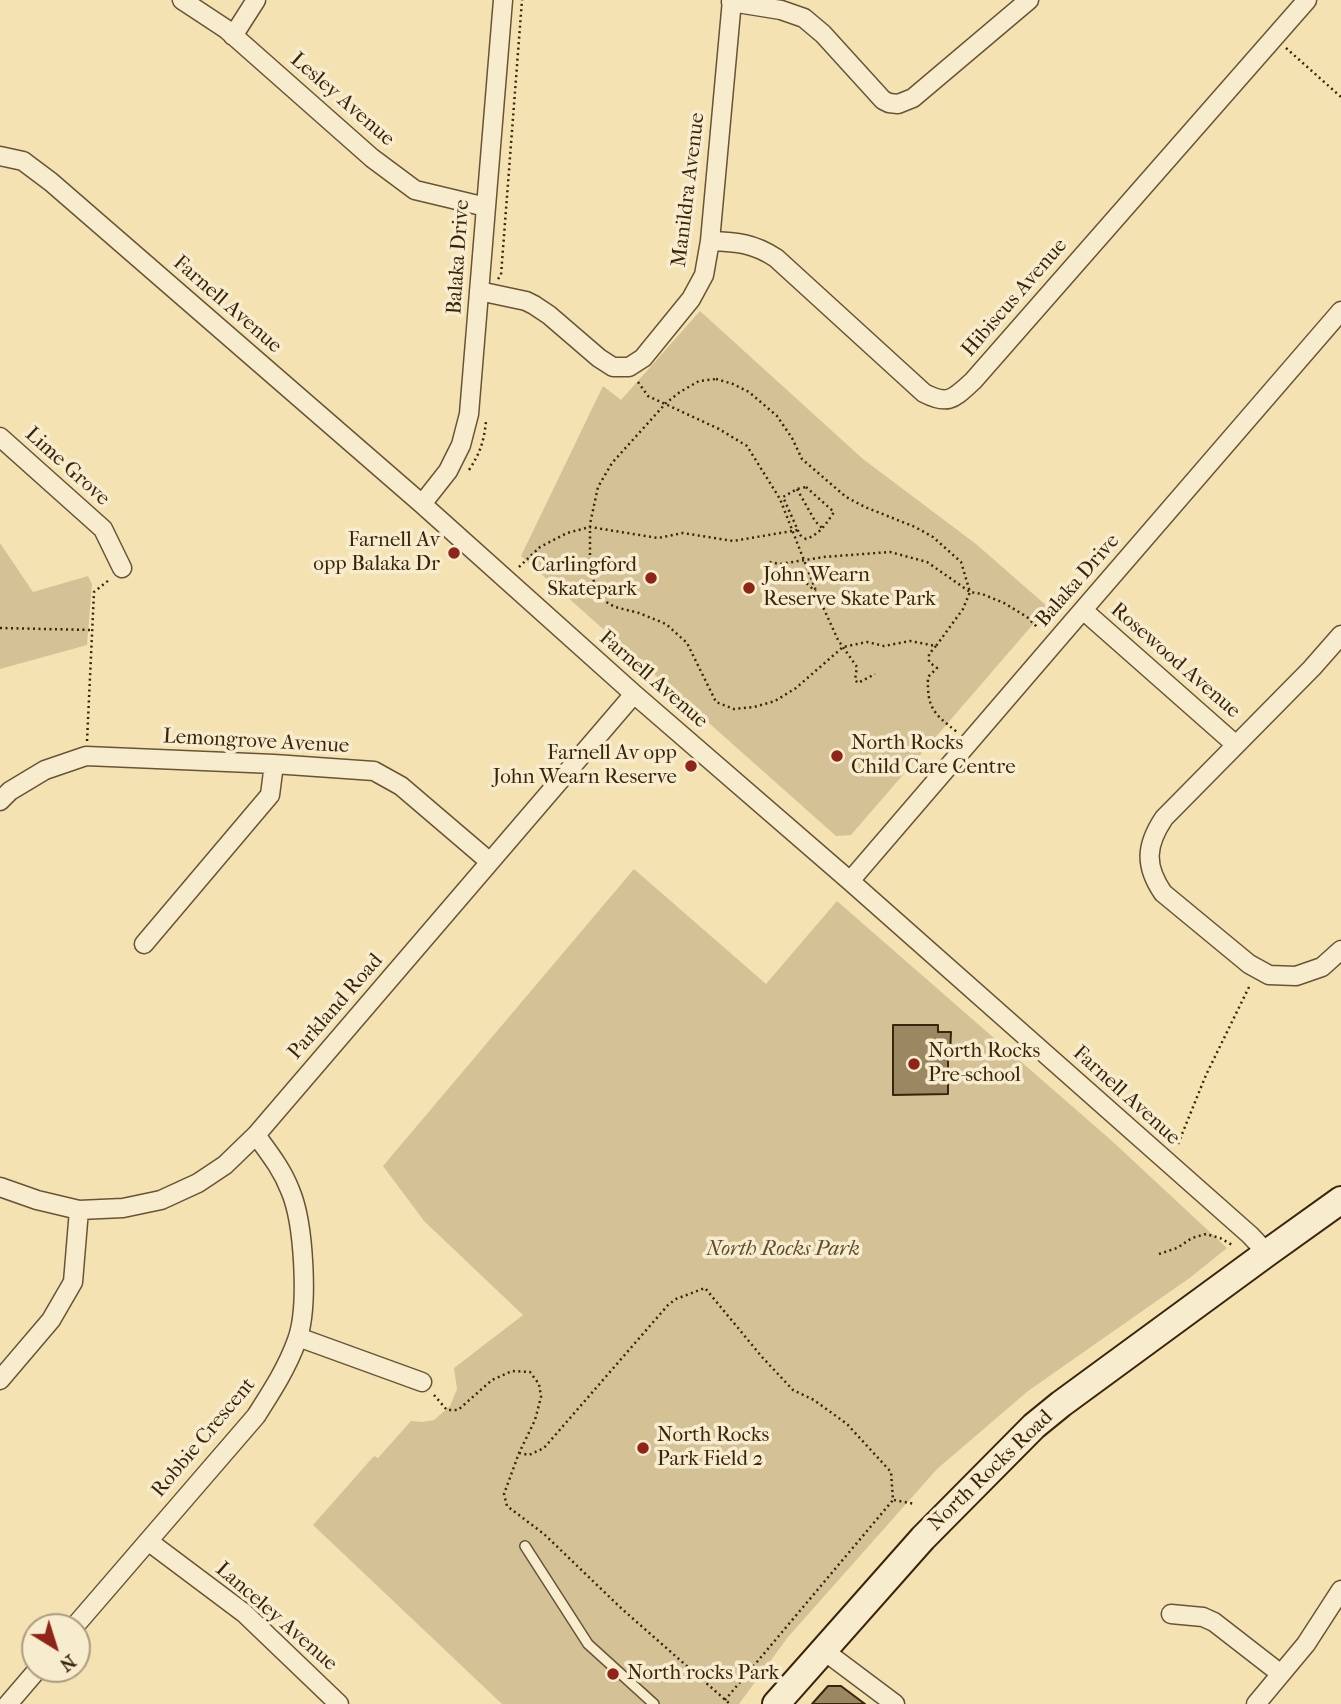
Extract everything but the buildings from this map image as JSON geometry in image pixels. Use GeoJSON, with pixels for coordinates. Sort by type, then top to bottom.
{"type":"FeatureCollection","features":[{"type":"Feature","properties":{"kind":"main road","name":"North Rocks Road"},"geometry":{"type":"LineString","coordinates":[[776,1704],[923,1538],[1034,1426],[1341,1200]]}},
{"type":"Feature","properties":{"kind":"street","name":"Lesley Avenue"},"geometry":{"type":"LineString","coordinates":[[182,0],[233,36],[372,158],[415,190],[486,207]]}},
{"type":"Feature","properties":{"kind":"street"},"geometry":{"type":"LineString","coordinates":[[233,36],[256,0]]}},
{"type":"Feature","properties":{"kind":"street","name":"Balaka Drive"},"geometry":{"type":"LineString","coordinates":[[422,504],[448,471],[461,445],[469,414],[503,0]]}},
{"type":"Feature","properties":{"kind":"street"},"geometry":{"type":"LineString","coordinates":[[732,1],[781,9],[804,18],[823,34],[876,95],[889,103],[898,104],[913,98],[1029,0]]}},
{"type":"Feature","properties":{"kind":"street","name":"Hibiscus Avenue"},"geometry":{"type":"LineString","coordinates":[[710,241],[738,242],[754,246],[776,258],[924,393],[947,401],[973,381],[1307,0]]}},
{"type":"Feature","properties":{"kind":"street","name":"Manildra Avenue"},"geometry":{"type":"LineString","coordinates":[[629,367],[643,358],[691,299],[704,275],[710,241],[732,1]]}},
{"type":"Feature","properties":{"kind":"street","name":"Farnell Avenue"},"geometry":{"type":"LineString","coordinates":[[0,156],[23,161],[51,182],[422,504],[1267,1252]]}},
{"type":"Feature","properties":{"kind":"street"},"geometry":{"type":"LineString","coordinates":[[479,291],[534,305],[598,358],[613,367],[629,367]]}},
{"type":"Feature","properties":{"kind":"street","name":"Balaka Drive"},"geometry":{"type":"LineString","coordinates":[[850,881],[1341,311]]}},
{"type":"Feature","properties":{"kind":"street","name":"Lime Grove"},"geometry":{"type":"LineString","coordinates":[[0,437],[103,529],[122,568]]}},
{"type":"Feature","properties":{"kind":"street","name":"Rosewood Avenue"},"geometry":{"type":"LineString","coordinates":[[1083,610],[1236,745]]}},
{"type":"Feature","properties":{"kind":"street"},"geometry":{"type":"LineString","coordinates":[[1341,635],[1164,818],[1153,838],[1149,858],[1155,881],[1163,893],[1258,970],[1269,975],[1296,976],[1322,967],[1341,950]]}},
{"type":"Feature","properties":{"kind":"street","name":"Parkland Road"},"geometry":{"type":"LineString","coordinates":[[0,1186],[37,1200],[79,1210],[123,1208],[161,1200],[198,1183],[226,1165],[256,1135],[634,694]]}},
{"type":"Feature","properties":{"kind":"street","name":"Lemongrove Avenue"},"geometry":{"type":"LineString","coordinates":[[0,802],[10,791],[45,769],[86,756],[374,771],[401,786],[490,862]]}},
{"type":"Feature","properties":{"kind":"street"},"geometry":{"type":"LineString","coordinates":[[144,944],[270,794],[274,764]]}},
{"type":"Feature","properties":{"kind":"street","name":"Robbie Crescent"},"geometry":{"type":"LineString","coordinates":[[86,1613],[256,1416],[278,1383],[298,1337],[304,1279],[301,1234],[292,1192],[276,1162],[256,1135]]}},
{"type":"Feature","properties":{"kind":"street"},"geometry":{"type":"LineString","coordinates":[[0,1380],[51,1320],[73,1282],[79,1210]]}},
{"type":"Feature","properties":{"kind":"street"},"geometry":{"type":"LineString","coordinates":[[298,1337],[422,1381]]}},
{"type":"Feature","properties":{"kind":"street","name":"Lanceley Avenue"},"geometry":{"type":"LineString","coordinates":[[148,1541],[244,1613],[339,1704]]}},
{"type":"Feature","properties":{"kind":"street"},"geometry":{"type":"LineString","coordinates":[[1256,1704],[1306,1644],[1341,1590]]}},
{"type":"Feature","properties":{"kind":"street"},"geometry":{"type":"LineString","coordinates":[[1171,1614],[1203,1617],[1214,1622],[1281,1674]]}},
{"type":"Feature","properties":{"kind":"street"},"geometry":{"type":"LineString","coordinates":[[824,1650],[895,1704]]}},
{"type":"Feature","properties":{"kind":"street"},"geometry":{"type":"LineString","coordinates":[[8,1704],[26,1683]]}},
{"type":"Feature","properties":{"kind":"lane"},"geometry":{"type":"LineString","coordinates":[[525,1546],[588,1644],[654,1704]]}},
{"type":"Feature","properties":{"kind":"path"},"geometry":{"type":"LineString","coordinates":[[1274,37],[1341,97]]}},
{"type":"Feature","properties":{"kind":"path"},"geometry":{"type":"LineString","coordinates":[[629,367],[648,396],[719,429],[747,446],[783,501],[800,535],[806,539],[815,536],[834,512],[806,487],[783,497],[783,501],[793,532],[816,593],[838,640],[857,667],[855,680],[858,683],[875,674]]}},
{"type":"Feature","properties":{"kind":"path"},"geometry":{"type":"LineString","coordinates":[[936,646],[910,641],[884,646],[867,642],[843,647],[796,688],[775,701],[734,709],[716,702],[687,643],[666,624],[615,607],[599,598],[590,569],[590,527],[598,487],[612,463],[680,392],[699,381],[716,379],[749,392],[777,416],[802,459],[846,497],[933,537],[961,562],[970,592],[963,609],[936,646],[929,654],[929,662],[937,668],[928,677],[928,696],[935,715],[957,732]]}},
{"type":"Feature","properties":{"kind":"path"},"geometry":{"type":"LineString","coordinates":[[797,489],[808,512],[823,529]]}},
{"type":"Feature","properties":{"kind":"path"},"geometry":{"type":"LineString","coordinates":[[795,524],[802,518]]}},
{"type":"Feature","properties":{"kind":"path"},"geometry":{"type":"LineString","coordinates":[[506,579],[540,547],[567,533],[590,527],[658,538],[683,534],[733,541],[798,530]]}},
{"type":"Feature","properties":{"kind":"path"},"geometry":{"type":"LineString","coordinates":[[766,566],[769,562],[780,564],[824,557],[890,552],[927,562],[970,592],[1004,603],[1027,617],[1037,627]]}},
{"type":"Feature","properties":{"kind":"path"},"geometry":{"type":"LineString","coordinates":[[780,564],[802,579],[816,593]]}},
{"type":"Feature","properties":{"kind":"path"},"geometry":{"type":"LineString","coordinates":[[86,756],[94,592],[122,568]]}},
{"type":"Feature","properties":{"kind":"path"},"geometry":{"type":"LineString","coordinates":[[0,628],[93,629]]}},
{"type":"Feature","properties":{"kind":"path"},"geometry":{"type":"LineString","coordinates":[[1178,1144],[1206,1075],[1258,970]]}},
{"type":"Feature","properties":{"kind":"path"},"geometry":{"type":"LineString","coordinates":[[1159,1254],[1206,1234],[1234,1246]]}},
{"type":"Feature","properties":{"kind":"path"},"geometry":{"type":"LineString","coordinates":[[519,1453],[529,1455],[544,1447],[668,1305],[676,1299],[705,1288],[793,1390],[814,1399],[847,1424],[891,1472],[893,1500],[725,1700]]}},
{"type":"Feature","properties":{"kind":"path"},"geometry":{"type":"LineString","coordinates":[[422,1381],[447,1410],[458,1410],[492,1380],[512,1371],[530,1372],[538,1384],[541,1397],[536,1420],[519,1453],[504,1494],[507,1506],[544,1534],[622,1609],[730,1704]]}},
{"type":"Feature","properties":{"kind":"path"},"geometry":{"type":"LineString","coordinates":[[893,1500],[915,1504]]}},
{"type":"Feature","properties":{"kind":"green space"},"geometry":{"type":"Polygon","coordinates":[[[700,311],[863,459],[976,544],[1048,607],[851,835],[836,836],[521,556],[603,386],[621,400],[700,311]]]}},
{"type":"Feature","properties":{"kind":"green space"},"geometry":{"type":"Polygon","coordinates":[[[0,543],[33,592],[88,576],[92,584],[87,645],[0,669],[0,543]]]}},
{"type":"Feature","properties":{"kind":"green space","name":"North Rocks Park"},"geometry":{"type":"Polygon","coordinates":[[[634,869],[766,984],[837,901],[1112,1141],[1227,1248],[1191,1277],[1028,1391],[937,1469],[788,1637],[739,1704],[502,1704],[313,1525],[374,1456],[378,1458],[411,1421],[434,1420],[450,1406],[457,1389],[454,1368],[523,1315],[424,1221],[383,1166],[634,869]]]}},
{"type":"Feature","properties":{"kind":"place","name":"Farnell Av opp Balaka Dr"},"geometry":{"type":"Point","coordinates":[454,553]}},
{"type":"Feature","properties":{"kind":"place","name":"Carlingford Skatepark"},"geometry":{"type":"Point","coordinates":[651,578]}},
{"type":"Feature","properties":{"kind":"place","name":"John Wearn Reserve Skate Park"},"geometry":{"type":"Point","coordinates":[749,588]}},
{"type":"Feature","properties":{"kind":"place","name":"North Rocks Child Care Centre"},"geometry":{"type":"Point","coordinates":[837,756]}},
{"type":"Feature","properties":{"kind":"place","name":"Farnell Av opp John Wearn Reserve"},"geometry":{"type":"Point","coordinates":[691,766]}},
{"type":"Feature","properties":{"kind":"place","name":"North Rocks Pre-school"},"geometry":{"type":"Point","coordinates":[914,1064]}},
{"type":"Feature","properties":{"kind":"place","name":"North Rocks Park Field 2"},"geometry":{"type":"Point","coordinates":[643,1448]}},
{"type":"Feature","properties":{"kind":"place","name":"North rocks Park"},"geometry":{"type":"Point","coordinates":[613,1674]}}]}
